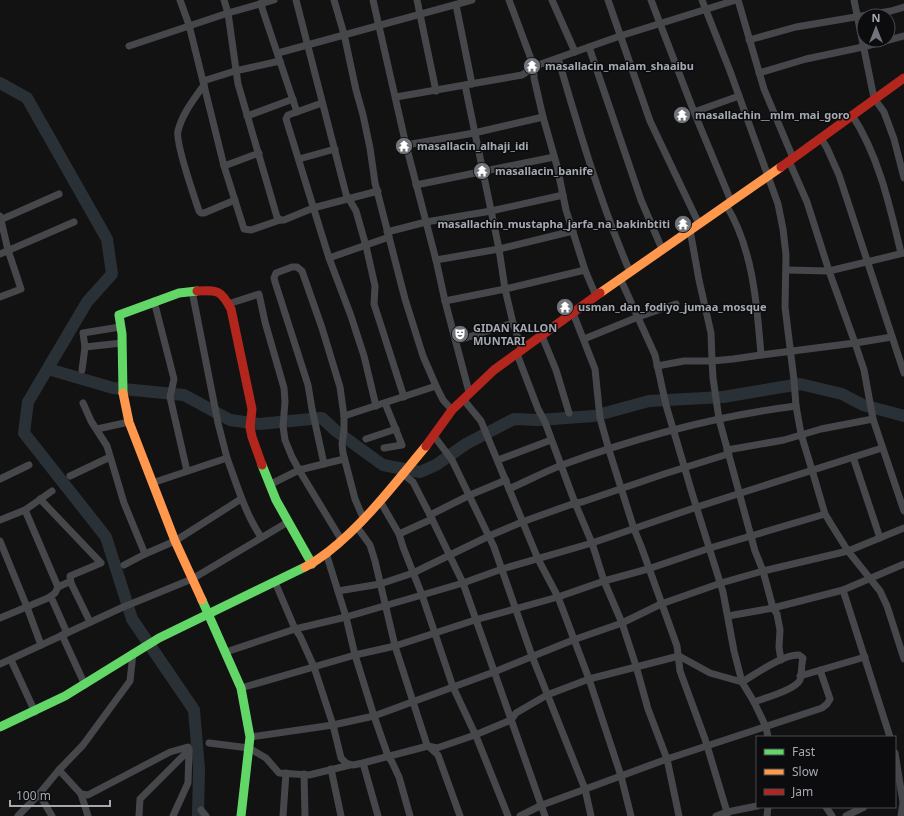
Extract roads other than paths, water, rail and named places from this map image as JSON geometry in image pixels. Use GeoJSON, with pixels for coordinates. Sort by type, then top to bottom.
{"type":"FeatureCollection","features":[{"type":"Feature","properties":{"kind":"street"},"geometry":{"type":"LineString","coordinates":[[180,0],[189,25],[224,166],[244,229],[251,230],[284,220],[313,208],[378,191]]}},
{"type":"Feature","properties":{"kind":"street"},"geometry":{"type":"LineString","coordinates":[[224,0],[228,13],[235,60],[235,71],[277,217],[280,220]]}},
{"type":"Feature","properties":{"kind":"street"},"geometry":{"type":"LineString","coordinates":[[129,46],[189,25],[262,2],[274,0]]}},
{"type":"Feature","properties":{"kind":"street"},"geometry":{"type":"LineString","coordinates":[[296,0],[346,194],[356,211],[366,246],[375,286],[374,304],[404,397]]}},
{"type":"Feature","properties":{"kind":"street"},"geometry":{"type":"LineString","coordinates":[[334,0],[344,34],[354,83],[363,115],[373,171],[388,235],[410,313],[423,356],[443,400],[452,410]]}},
{"type":"Feature","properties":{"kind":"street"},"geometry":{"type":"LineString","coordinates":[[373,0],[406,145],[456,341],[466,395],[488,436],[538,559],[558,597],[589,679],[622,776],[631,816]]}},
{"type":"Feature","properties":{"kind":"street"},"geometry":{"type":"LineString","coordinates":[[417,0],[436,91]]}},
{"type":"Feature","properties":{"kind":"street"},"geometry":{"type":"LineString","coordinates":[[278,53],[472,0]]}},
{"type":"Feature","properties":{"kind":"street"},"geometry":{"type":"LineString","coordinates":[[509,0],[534,67],[534,78],[563,195],[585,270],[596,296]]}},
{"type":"Feature","properties":{"kind":"street"},"geometry":{"type":"LineString","coordinates":[[552,0],[575,52]]}},
{"type":"Feature","properties":{"kind":"street"},"geometry":{"type":"LineString","coordinates":[[608,0],[650,122],[699,224]]}},
{"type":"Feature","properties":{"kind":"street"},"geometry":{"type":"LineString","coordinates":[[651,0],[729,203],[732,215],[745,244],[751,274],[761,355]]}},
{"type":"Feature","properties":{"kind":"street"},"geometry":{"type":"LineString","coordinates":[[702,0],[778,204],[786,255],[787,270],[784,307],[791,350],[796,406],[801,434],[825,514],[848,551],[880,591],[888,606],[904,659]]}},
{"type":"Feature","properties":{"kind":"street"},"geometry":{"type":"LineString","coordinates":[[396,97],[522,75],[534,67],[620,36],[737,0],[764,89],[807,202],[829,271],[864,370],[872,412],[882,448],[904,511]]}},
{"type":"Feature","properties":{"kind":"street"},"geometry":{"type":"LineString","coordinates":[[854,0],[856,11]]}},
{"type":"Feature","properties":{"kind":"street"},"geometry":{"type":"LineString","coordinates":[[262,2],[262,8],[297,112]]}},
{"type":"Feature","properties":{"kind":"street"},"geometry":{"type":"LineString","coordinates":[[459,3],[472,84]]}},
{"type":"Feature","properties":{"kind":"street"},"geometry":{"type":"LineString","coordinates":[[749,40],[796,27],[856,16]]}},
{"type":"Feature","properties":{"kind":"street"},"geometry":{"type":"LineString","coordinates":[[589,47],[641,200],[662,249]]}},
{"type":"Feature","properties":{"kind":"street"},"geometry":{"type":"LineString","coordinates":[[759,73],[806,59],[858,48]]}},
{"type":"Feature","properties":{"kind":"street"},"geometry":{"type":"LineString","coordinates":[[863,48],[874,98],[884,112],[894,139],[904,178]]}},
{"type":"Feature","properties":{"kind":"street"},"geometry":{"type":"LineString","coordinates":[[558,58],[586,153],[608,217],[630,272]]}},
{"type":"Feature","properties":{"kind":"street"},"geometry":{"type":"LineString","coordinates":[[235,200],[204,213],[198,211],[178,144],[177,132],[182,117],[203,83],[235,71],[280,61]]}},
{"type":"Feature","properties":{"kind":"street"},"geometry":{"type":"LineString","coordinates":[[0,727],[35,712],[85,685],[136,651],[159,638],[312,564],[342,541],[360,523],[434,436],[452,410],[466,395],[494,370],[620,278],[768,176],[852,116],[874,98],[904,78]]}},
{"type":"Feature","properties":{"kind":"street"},"geometry":{"type":"LineString","coordinates":[[465,85],[499,249],[505,289],[520,352],[538,410],[545,422],[575,503],[592,543],[604,581],[622,623],[648,709],[667,759],[679,816]]}},
{"type":"Feature","properties":{"kind":"street"},"geometry":{"type":"LineString","coordinates":[[694,112],[739,96]]}},
{"type":"Feature","properties":{"kind":"street"},"geometry":{"type":"LineString","coordinates":[[247,116],[293,99]]}},
{"type":"Feature","properties":{"kind":"street"},"geometry":{"type":"LineString","coordinates":[[322,104],[288,115],[286,119],[329,258],[351,316],[364,356],[376,406]]}},
{"type":"Feature","properties":{"kind":"street"},"geometry":{"type":"LineString","coordinates":[[787,270],[829,271],[903,253],[878,171],[862,130],[852,116]]}},
{"type":"Feature","properties":{"kind":"street"},"geometry":{"type":"LineString","coordinates":[[406,145],[474,133],[543,117]]}},
{"type":"Feature","properties":{"kind":"street"},"geometry":{"type":"LineString","coordinates":[[821,138],[839,175],[904,373]]}},
{"type":"Feature","properties":{"kind":"street"},"geometry":{"type":"LineString","coordinates":[[299,159],[335,150]]}},
{"type":"Feature","properties":{"kind":"street"},"geometry":{"type":"LineString","coordinates":[[224,166],[259,153]]}},
{"type":"Feature","properties":{"kind":"street"},"geometry":{"type":"LineString","coordinates":[[416,185],[554,157]]}},
{"type":"Feature","properties":{"kind":"street"},"geometry":{"type":"LineString","coordinates":[[0,297],[21,289],[8,250],[0,219],[59,194]]}},
{"type":"Feature","properties":{"kind":"street"},"geometry":{"type":"LineString","coordinates":[[329,258],[366,246],[388,235],[426,222],[491,211],[563,195]]}},
{"type":"Feature","properties":{"kind":"street"},"geometry":{"type":"LineString","coordinates":[[0,254],[74,222]]}},
{"type":"Feature","properties":{"kind":"street"},"geometry":{"type":"LineString","coordinates":[[690,230],[698,280],[711,333],[718,419],[751,536],[773,608],[777,614],[780,630],[779,647],[781,660]]}},
{"type":"Feature","properties":{"kind":"street"},"geometry":{"type":"LineString","coordinates":[[436,260],[499,249],[573,231]]}},
{"type":"Feature","properties":{"kind":"street"},"geometry":{"type":"LineString","coordinates":[[324,464],[308,385],[274,278],[278,272],[292,268],[297,268],[302,272],[305,279],[340,387],[344,416],[342,444],[344,459],[360,523],[370,545],[375,561],[395,646],[428,746],[438,755],[460,816]]}},
{"type":"Feature","properties":{"kind":"street"},"geometry":{"type":"LineString","coordinates":[[445,301],[505,289],[585,270]]}},
{"type":"Feature","properties":{"kind":"street"},"geometry":{"type":"LineString","coordinates":[[620,278],[655,355],[666,406],[721,583],[742,682],[766,727],[768,736]]}},
{"type":"Feature","properties":{"kind":"street"},"geometry":{"type":"LineString","coordinates":[[241,816],[250,737],[241,688],[175,540],[129,422],[123,390],[122,334],[119,315],[179,293],[213,290],[224,296],[231,309],[248,388],[255,448],[269,485],[312,564]]}},
{"type":"Feature","properties":{"kind":"street"},"geometry":{"type":"LineString","coordinates":[[192,291],[218,423],[227,458],[242,499],[255,528],[262,537]]}},
{"type":"Feature","properties":{"kind":"street"},"geometry":{"type":"LineString","coordinates":[[228,304],[259,294],[264,322],[284,388],[285,402],[283,426],[285,440],[299,470],[342,541]]}},
{"type":"Feature","properties":{"kind":"street"},"geometry":{"type":"LineString","coordinates":[[154,301],[174,379],[170,398],[187,471]]}},
{"type":"Feature","properties":{"kind":"street"},"geometry":{"type":"LineString","coordinates":[[584,339],[638,317],[676,304]]}},
{"type":"Feature","properties":{"kind":"street"},"geometry":{"type":"LineString","coordinates":[[573,313],[595,369],[600,418],[609,450],[634,529],[677,646],[680,671],[708,746],[727,814]]}},
{"type":"Feature","properties":{"kind":"street"},"geometry":{"type":"LineString","coordinates":[[456,341],[513,323]]}},
{"type":"Feature","properties":{"kind":"street"},"geometry":{"type":"LineString","coordinates":[[82,370],[85,347],[82,333],[120,327]]}},
{"type":"Feature","properties":{"kind":"street"},"geometry":{"type":"LineString","coordinates":[[542,336],[556,370],[569,413]]}},
{"type":"Feature","properties":{"kind":"street"},"geometry":{"type":"LineString","coordinates":[[657,366],[684,361],[733,359],[892,337]]}},
{"type":"Feature","properties":{"kind":"street"},"geometry":{"type":"LineString","coordinates":[[85,347],[122,343]]}},
{"type":"Feature","properties":{"kind":"street"},"geometry":{"type":"LineString","coordinates":[[344,416],[436,386]]}},
{"type":"Feature","properties":{"kind":"street"},"geometry":{"type":"LineString","coordinates":[[83,403],[91,421],[107,446],[124,503],[144,554]]}},
{"type":"Feature","properties":{"kind":"street"},"geometry":{"type":"LineString","coordinates":[[384,448],[402,445],[385,403]]}},
{"type":"Feature","properties":{"kind":"street"},"geometry":{"type":"LineString","coordinates":[[509,489],[561,466],[674,429],[754,412],[796,406]]}},
{"type":"Feature","properties":{"kind":"street"},"geometry":{"type":"LineString","coordinates":[[338,591],[380,584],[413,573],[489,536],[522,522],[575,503],[582,502],[728,452],[784,440],[872,412]]}},
{"type":"Feature","properties":{"kind":"street"},"geometry":{"type":"LineString","coordinates":[[97,429],[129,422]]}},
{"type":"Feature","properties":{"kind":"street"},"geometry":{"type":"LineString","coordinates":[[366,439],[396,429]]}},
{"type":"Feature","properties":{"kind":"street"},"geometry":{"type":"LineString","coordinates":[[434,436],[451,457],[489,536],[532,656],[584,789],[591,816]]}},
{"type":"Feature","properties":{"kind":"street"},"geometry":{"type":"LineString","coordinates":[[498,460],[551,440]]}},
{"type":"Feature","properties":{"kind":"street"},"geometry":{"type":"LineString","coordinates":[[226,652],[295,629],[346,617],[422,595],[502,569],[592,543],[697,507],[882,448]]}},
{"type":"Feature","properties":{"kind":"street"},"geometry":{"type":"LineString","coordinates":[[70,476],[110,457]]}},
{"type":"Feature","properties":{"kind":"street"},"geometry":{"type":"LineString","coordinates":[[853,457],[880,538]]}},
{"type":"Feature","properties":{"kind":"street"},"geometry":{"type":"LineString","coordinates":[[152,482],[227,458]]}},
{"type":"Feature","properties":{"kind":"street"},"geometry":{"type":"LineString","coordinates":[[269,485],[299,470],[344,459]]}},
{"type":"Feature","properties":{"kind":"street"},"geometry":{"type":"LineString","coordinates":[[0,479],[29,465]]}},
{"type":"Feature","properties":{"kind":"street"},"geometry":{"type":"LineString","coordinates":[[404,471],[413,482],[462,583],[545,816]]}},
{"type":"Feature","properties":{"kind":"street"},"geometry":{"type":"LineString","coordinates":[[399,534],[470,494],[506,480]]}},
{"type":"Feature","properties":{"kind":"street"},"geometry":{"type":"LineString","coordinates":[[0,520],[25,510],[52,491]]}},
{"type":"Feature","properties":{"kind":"street"},"geometry":{"type":"LineString","coordinates":[[40,499],[101,563],[70,576],[70,583],[90,622]]}},
{"type":"Feature","properties":{"kind":"street"},"geometry":{"type":"LineString","coordinates":[[124,565],[175,540],[242,499]]}},
{"type":"Feature","properties":{"kind":"street"},"geometry":{"type":"LineString","coordinates":[[380,501],[399,534],[422,595],[453,687],[475,735],[508,816]]}},
{"type":"Feature","properties":{"kind":"street"},"geometry":{"type":"LineString","coordinates":[[25,510],[58,587]]}},
{"type":"Feature","properties":{"kind":"street"},"geometry":{"type":"LineString","coordinates":[[241,688],[355,655],[395,646],[475,620],[558,597],[710,548],[825,514]]}},
{"type":"Feature","properties":{"kind":"street"},"geometry":{"type":"LineString","coordinates":[[0,664],[121,608],[192,579],[288,522]]}},
{"type":"Feature","properties":{"kind":"street"},"geometry":{"type":"LineString","coordinates":[[250,737],[333,725],[374,716],[622,623],[662,604],[721,583],[762,571],[848,551],[904,528]]}},
{"type":"Feature","properties":{"kind":"street"},"geometry":{"type":"LineString","coordinates":[[0,541],[28,607],[41,645]]}},
{"type":"Feature","properties":{"kind":"street"},"geometry":{"type":"LineString","coordinates":[[326,553],[374,716],[388,756],[399,777],[410,816]]}},
{"type":"Feature","properties":{"kind":"street"},"geometry":{"type":"LineString","coordinates":[[728,616],[773,608],[843,590],[904,564]]}},
{"type":"Feature","properties":{"kind":"street"},"geometry":{"type":"LineString","coordinates":[[275,582],[295,629],[300,636],[314,667],[333,725],[341,758],[346,763],[353,765]]}},
{"type":"Feature","properties":{"kind":"street"},"geometry":{"type":"LineString","coordinates":[[0,618],[51,597],[55,594],[58,587],[66,583],[70,583]]}},
{"type":"Feature","properties":{"kind":"street"},"geometry":{"type":"LineString","coordinates":[[843,590],[890,736]]}},
{"type":"Feature","properties":{"kind":"street"},"geometry":{"type":"LineString","coordinates":[[51,597],[85,685]]}},
{"type":"Feature","properties":{"kind":"street"},"geometry":{"type":"LineString","coordinates":[[18,816],[83,745],[130,681],[136,651]]}},
{"type":"Feature","properties":{"kind":"street"},"geometry":{"type":"LineString","coordinates":[[209,744],[249,748],[266,758],[279,773],[309,775],[331,769],[363,764],[428,746],[437,748],[475,735],[511,720],[516,713],[547,695],[589,679],[636,666],[679,656],[710,673],[742,682],[781,660],[795,655],[799,655],[802,658],[800,680],[796,685],[754,702]]}},
{"type":"Feature","properties":{"kind":"street"},"geometry":{"type":"LineString","coordinates":[[800,676],[865,657]]}},
{"type":"Feature","properties":{"kind":"street"},"geometry":{"type":"LineString","coordinates":[[11,660],[35,712]]}},
{"type":"Feature","properties":{"kind":"street"},"geometry":{"type":"LineString","coordinates":[[520,816],[542,805],[667,759],[822,708],[830,699],[820,670]]}},
{"type":"Feature","properties":{"kind":"street"},"geometry":{"type":"LineString","coordinates":[[81,794],[88,795],[170,752],[188,747],[189,750]]}},
{"type":"Feature","properties":{"kind":"street"},"geometry":{"type":"LineString","coordinates":[[139,816],[140,798],[189,750]]}},
{"type":"Feature","properties":{"kind":"street"},"geometry":{"type":"LineString","coordinates":[[173,816],[188,783],[189,750]]}},
{"type":"Feature","properties":{"kind":"street"},"geometry":{"type":"LineString","coordinates":[[896,758],[903,802],[901,816]]}},
{"type":"Feature","properties":{"kind":"street"},"geometry":{"type":"LineString","coordinates":[[363,764],[378,816]]}},
{"type":"Feature","properties":{"kind":"street"},"geometry":{"type":"LineString","coordinates":[[331,769],[341,816]]}},
{"type":"Feature","properties":{"kind":"street"},"geometry":{"type":"LineString","coordinates":[[59,770],[81,794],[88,816]]}},
{"type":"Feature","properties":{"kind":"street"},"geometry":{"type":"LineString","coordinates":[[283,816],[286,773]]}},
{"type":"Feature","properties":{"kind":"street"},"geometry":{"type":"LineString","coordinates":[[304,774],[305,816]]}},
{"type":"Feature","properties":{"kind":"street"},"geometry":{"type":"LineString","coordinates":[[39,794],[52,816]]}},
{"type":"Feature","properties":{"kind":"street"},"geometry":{"type":"LineString","coordinates":[[716,816],[756,806]]}},
{"type":"Feature","properties":{"kind":"street"},"geometry":{"type":"LineString","coordinates":[[846,816],[862,808]]}},
{"type":"Feature","properties":{"kind":"waterway"},"geometry":{"type":"LineString","coordinates":[[0,83],[27,98],[107,239],[112,274],[87,302],[28,402],[24,433],[106,537],[132,619],[194,710],[199,769],[198,816]]}},
{"type":"Feature","properties":{"kind":"waterway"},"geometry":{"type":"LineString","coordinates":[[48,369],[113,388],[184,395],[230,420],[259,424],[322,418],[336,431],[383,465],[420,472],[436,465],[466,444],[514,419],[538,420],[594,416]]}},
{"type":"Feature","properties":{"kind":"waterway"},"geometry":{"type":"LineString","coordinates":[[605,413],[649,401],[723,397],[800,384],[842,394],[863,405],[904,416]]}},
{"type":"Feature","properties":{"kind":"place","name":"masallacin_malam_shaaibu"},"geometry":{"type":"Point","coordinates":[532,66]}},
{"type":"Feature","properties":{"kind":"place","name":"masallachin__mlm_mai_goro"},"geometry":{"type":"Point","coordinates":[682,115]}},
{"type":"Feature","properties":{"kind":"place","name":"masallacin_alhaji_idi"},"geometry":{"type":"Point","coordinates":[404,146]}},
{"type":"Feature","properties":{"kind":"place","name":"masallacin_banife"},"geometry":{"type":"Point","coordinates":[482,171]}},
{"type":"Feature","properties":{"kind":"place","name":"masallachin_mustapha_jarfa_na_bakinbtiti"},"geometry":{"type":"Point","coordinates":[683,224]}},
{"type":"Feature","properties":{"kind":"place","name":"usman_dan_fodiyo_jumaa_mosque"},"geometry":{"type":"Point","coordinates":[565,307]}},
{"type":"Feature","properties":{"kind":"place","name":"GIDAN KALLON MUNTARI"},"geometry":{"type":"Point","coordinates":[460,334]}}]}
